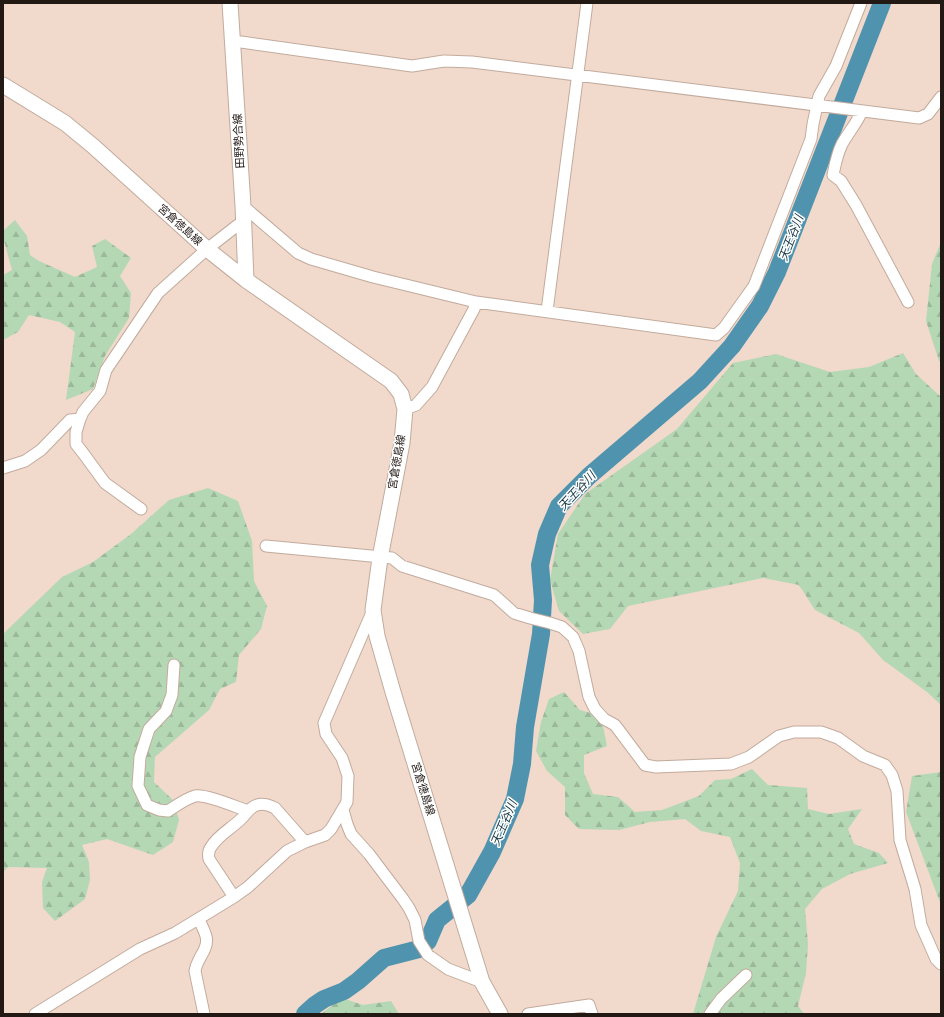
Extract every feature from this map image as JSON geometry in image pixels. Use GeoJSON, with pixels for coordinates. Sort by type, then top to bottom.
{"type":"FeatureCollection","features":[{"type":"Feature","properties":{"kind":"main road","name":"田野勢合線"},"geometry":{"type":"LineString","coordinates":[[230,3],[243,206],[246,280]]}},
{"type":"Feature","properties":{"kind":"main road","name":"宮倉徳島線"},"geometry":{"type":"LineString","coordinates":[[3,86],[65,123],[93,146],[207,249],[246,280],[391,381],[401,394],[405,408],[402,444],[380,558],[373,610],[377,636],[482,982],[500,1014]]}},
{"type":"Feature","properties":{"kind":"street"},"geometry":{"type":"LineString","coordinates":[[547,311],[587,3]]}},
{"type":"Feature","properties":{"kind":"street"},"geometry":{"type":"LineString","coordinates":[[243,206],[298,253],[311,259],[373,277],[476,302],[716,335],[724,328],[754,286],[811,139],[813,124],[820,106],[819,96],[836,66],[861,3]]}},
{"type":"Feature","properties":{"kind":"street"},"geometry":{"type":"LineString","coordinates":[[233,42],[412,66],[444,61],[472,62],[919,118],[928,114],[941,97]]}},
{"type":"Feature","properties":{"kind":"street"},"geometry":{"type":"LineString","coordinates":[[859,111],[856,123],[842,144],[833,175],[841,181],[856,205],[908,302]]}},
{"type":"Feature","properties":{"kind":"street"},"geometry":{"type":"LineString","coordinates":[[141,509],[105,483],[76,444],[76,432],[80,419],[100,391],[106,370],[158,293],[207,249],[243,221]]}},
{"type":"Feature","properties":{"kind":"street"},"geometry":{"type":"LineString","coordinates":[[405,408],[416,405],[432,388],[474,309],[476,302]]}},
{"type":"Feature","properties":{"kind":"street"},"geometry":{"type":"LineString","coordinates":[[3,468],[25,461],[41,450],[70,420],[80,419]]}},
{"type":"Feature","properties":{"kind":"street"},"geometry":{"type":"LineString","coordinates":[[266,546],[392,558],[402,566],[494,595],[514,613],[562,627],[573,637],[579,651],[589,697],[596,709],[604,719],[615,725],[645,765],[656,767],[731,764],[749,757],[778,736],[794,732],[822,732],[838,738],[863,756],[885,765],[892,775],[897,791],[900,840],[915,889],[921,925],[936,959],[941,964]]}},
{"type":"Feature","properties":{"kind":"street"},"geometry":{"type":"LineString","coordinates":[[36,1014],[140,950],[198,920],[248,887],[286,851],[325,835],[331,829],[344,810],[347,802],[348,776],[346,766],[342,758],[326,734],[324,723],[373,610]]}},
{"type":"Feature","properties":{"kind":"street"},"geometry":{"type":"LineString","coordinates":[[174,666],[172,696],[166,711],[149,729],[140,757],[138,786],[147,805],[159,810],[168,811],[195,796],[204,796],[248,811]]}},
{"type":"Feature","properties":{"kind":"street"},"geometry":{"type":"LineString","coordinates":[[234,897],[209,859],[208,852],[215,841],[242,819],[248,811],[256,805],[261,804],[269,805],[275,808],[305,842]]}},
{"type":"Feature","properties":{"kind":"street"},"geometry":{"type":"LineString","coordinates":[[344,810],[351,834],[369,854],[409,908],[415,920],[422,944],[428,954],[448,969],[482,982]]}},
{"type":"Feature","properties":{"kind":"street"},"geometry":{"type":"LineString","coordinates":[[198,920],[207,939],[207,945],[196,964],[195,971],[204,1014]]}},
{"type":"Feature","properties":{"kind":"street"},"geometry":{"type":"LineString","coordinates":[[710,1014],[721,999],[746,975]]}},
{"type":"Feature","properties":{"kind":"street"},"geometry":{"type":"LineString","coordinates":[[528,1014],[589,1005],[592,1014]]}},
{"type":"Feature","properties":{"kind":"green space"},"geometry":{"type":"Polygon","coordinates":[[[15,220],[27,236],[30,255],[39,261],[75,277],[97,267],[92,246],[105,239],[131,258],[120,276],[131,293],[129,318],[105,356],[93,389],[66,400],[75,332],[60,322],[29,315],[18,332],[3,340],[3,275],[12,270],[3,237],[3,231],[15,220]]]}},
{"type":"Feature","properties":{"kind":"green space"},"geometry":{"type":"Polygon","coordinates":[[[941,242],[941,362],[939,361],[926,321],[932,264],[941,242]]]}},
{"type":"Feature","properties":{"kind":"green space"},"geometry":{"type":"Polygon","coordinates":[[[903,353],[916,374],[941,397],[941,705],[927,692],[883,660],[859,633],[815,610],[799,585],[763,578],[628,606],[610,629],[583,634],[559,611],[550,580],[558,534],[585,494],[677,429],[733,363],[776,354],[830,372],[869,367],[903,353]]]}},
{"type":"Feature","properties":{"kind":"green space"},"geometry":{"type":"Polygon","coordinates":[[[208,488],[238,501],[252,541],[254,581],[267,606],[261,629],[239,655],[236,682],[220,689],[209,710],[155,757],[154,782],[173,800],[179,820],[173,842],[153,855],[107,839],[82,845],[89,862],[90,880],[85,899],[55,921],[43,908],[42,882],[47,868],[8,867],[3,872],[3,634],[62,577],[93,562],[131,534],[169,500],[208,488]]]}},
{"type":"Feature","properties":{"kind":"green space"},"geometry":{"type":"Polygon","coordinates":[[[564,692],[580,710],[601,716],[607,746],[584,755],[584,773],[593,794],[618,797],[635,812],[662,810],[699,796],[715,780],[731,779],[752,769],[768,785],[807,788],[808,809],[829,814],[862,809],[848,829],[854,844],[879,853],[888,863],[850,874],[822,889],[805,909],[808,944],[806,973],[798,1006],[804,1014],[693,1014],[716,937],[738,891],[740,863],[730,837],[701,831],[685,819],[650,822],[619,830],[579,829],[565,815],[565,787],[547,771],[536,751],[541,722],[549,699],[564,692]]]}},
{"type":"Feature","properties":{"kind":"green space"},"geometry":{"type":"Polygon","coordinates":[[[941,772],[941,905],[906,812],[912,776],[941,772]]]}},
{"type":"Feature","properties":{"kind":"green space"},"geometry":{"type":"Polygon","coordinates":[[[342,998],[363,1005],[391,1001],[399,1014],[321,1014],[342,998]]]}},
{"type":"Feature","properties":{"kind":"waterway","name":"天王谷川"},"geometry":{"type":"LineString","coordinates":[[305,1014],[324,999],[344,991],[384,958],[419,949],[428,941],[437,920],[468,895],[492,852],[515,799],[522,764],[525,727],[541,634],[543,600],[540,565],[547,534],[559,506],[589,476],[700,381],[732,346],[760,306],[777,272],[882,3]]}}]}
